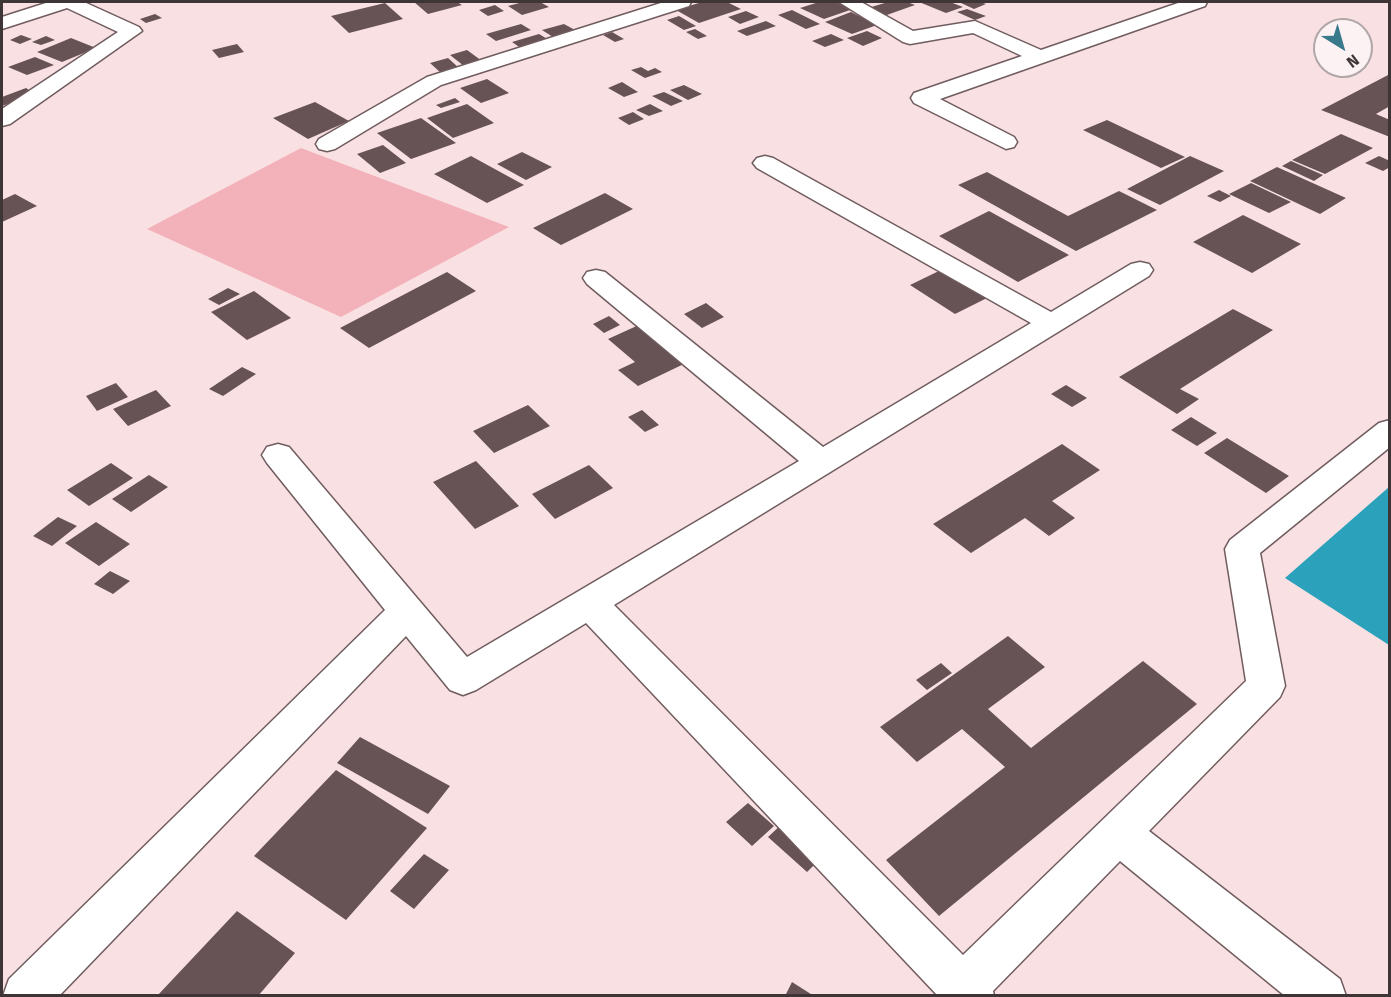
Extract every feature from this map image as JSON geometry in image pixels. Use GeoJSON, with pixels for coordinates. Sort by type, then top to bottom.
{"type":"FeatureCollection","features":[{"type":"Feature","properties":{"kind":"street"},"geometry":{"type":"LineString","coordinates":[[2,23],[68,2],[132,31],[2,119]]}},
{"type":"Feature","properties":{"kind":"street"},"geometry":{"type":"LineString","coordinates":[[327,144],[434,81],[682,2]]}},
{"type":"Feature","properties":{"kind":"street"},"geometry":{"type":"LineString","coordinates":[[848,2],[910,38],[975,27],[1040,57]]}},
{"type":"Feature","properties":{"kind":"street"},"geometry":{"type":"LineString","coordinates":[[1006,142],[922,98],[1198,2]]}},
{"type":"Feature","properties":{"kind":"street"},"geometry":{"type":"LineString","coordinates":[[765,163],[1051,323]]}},
{"type":"Feature","properties":{"kind":"street"},"geometry":{"type":"LineString","coordinates":[[278,455],[463,679],[1140,270]]}},
{"type":"Feature","properties":{"kind":"street"},"geometry":{"type":"LineString","coordinates":[[596,278],[821,462]]}},
{"type":"Feature","properties":{"kind":"street"},"geometry":{"type":"LineString","coordinates":[[589,603],[967,992],[1118,833],[1266,686],[1242,549],[1389,430]]}},
{"type":"Feature","properties":{"kind":"street"},"geometry":{"type":"LineString","coordinates":[[26,996],[407,611]]}},
{"type":"Feature","properties":{"kind":"street"},"geometry":{"type":"LineString","coordinates":[[1118,833],[1323,996]]}},
{"type":"Feature","properties":{"kind":"shaded area"},"geometry":{"type":"Polygon","coordinates":[[[301,148],[509,227],[341,317],[147,229],[301,148]]]}},
{"type":"Feature","properties":{"kind":"water"},"geometry":{"type":"Polygon","coordinates":[[[1389,487],[1389,645],[1285,578],[1389,487]]]}},
{"type":"Feature","properties":{"kind":"building"},"geometry":{"type":"Polygon","coordinates":[[[414,2],[457,2],[462,5],[428,14],[414,2]]]}},
{"type":"Feature","properties":{"kind":"building"},"geometry":{"type":"Polygon","coordinates":[[[523,2],[540,2],[549,7],[522,15],[508,6],[523,2]]]}},
{"type":"Feature","properties":{"kind":"building"},"geometry":{"type":"Polygon","coordinates":[[[702,2],[727,2],[741,9],[699,23],[676,10],[702,2]]]}},
{"type":"Feature","properties":{"kind":"building"},"geometry":{"type":"Polygon","coordinates":[[[819,2],[836,2],[853,9],[824,19],[800,8],[819,2]]]}},
{"type":"Feature","properties":{"kind":"building"},"geometry":{"type":"Polygon","coordinates":[[[888,2],[907,2],[915,5],[884,16],[868,8],[888,2]]]}},
{"type":"Feature","properties":{"kind":"building"},"geometry":{"type":"Polygon","coordinates":[[[919,2],[950,2],[963,7],[946,13],[919,2]]]}},
{"type":"Feature","properties":{"kind":"building"},"geometry":{"type":"Polygon","coordinates":[[[385,3],[403,19],[349,33],[331,16],[385,3]]]}},
{"type":"Feature","properties":{"kind":"building"},"geometry":{"type":"Polygon","coordinates":[[[961,3],[986,4],[974,9],[961,3]]]}},
{"type":"Feature","properties":{"kind":"building"},"geometry":{"type":"Polygon","coordinates":[[[495,5],[504,11],[488,16],[479,10],[495,5]]]}},
{"type":"Feature","properties":{"kind":"building"},"geometry":{"type":"Polygon","coordinates":[[[967,9],[986,16],[975,20],[957,12],[967,9]]]}},
{"type":"Feature","properties":{"kind":"building"},"geometry":{"type":"Polygon","coordinates":[[[792,10],[820,24],[806,29],[778,15],[792,10]]]}},
{"type":"Feature","properties":{"kind":"building"},"geometry":{"type":"Polygon","coordinates":[[[746,11],[759,17],[740,24],[728,17],[746,11]]]}},
{"type":"Feature","properties":{"kind":"building"},"geometry":{"type":"Polygon","coordinates":[[[851,12],[877,25],[852,34],[825,22],[851,12]]]}},
{"type":"Feature","properties":{"kind":"building"},"geometry":{"type":"Polygon","coordinates":[[[155,14],[162,18],[146,23],[140,19],[155,14]]]}},
{"type":"Feature","properties":{"kind":"building"},"geometry":{"type":"Polygon","coordinates":[[[679,16],[696,26],[684,30],[667,20],[679,16]]]}},
{"type":"Feature","properties":{"kind":"building"},"geometry":{"type":"Polygon","coordinates":[[[766,21],[776,26],[747,36],[737,31],[766,21]]]}},
{"type":"Feature","properties":{"kind":"building"},"geometry":{"type":"Polygon","coordinates":[[[521,24],[531,30],[496,41],[486,34],[521,24]]]}},
{"type":"Feature","properties":{"kind":"building"},"geometry":{"type":"Polygon","coordinates":[[[564,24],[575,30],[553,37],[542,30],[564,24]]]}},
{"type":"Feature","properties":{"kind":"building"},"geometry":{"type":"Polygon","coordinates":[[[695,29],[707,36],[698,39],[686,32],[695,29]]]}},
{"type":"Feature","properties":{"kind":"building"},"geometry":{"type":"Polygon","coordinates":[[[867,31],[882,38],[863,46],[847,38],[867,31]]]}},
{"type":"Feature","properties":{"kind":"building"},"geometry":{"type":"Polygon","coordinates":[[[612,32],[624,39],[615,42],[603,35],[612,32]]]}},
{"type":"Feature","properties":{"kind":"building"},"geometry":{"type":"Polygon","coordinates":[[[539,34],[549,40],[522,49],[512,42],[539,34]]]}},
{"type":"Feature","properties":{"kind":"building"},"geometry":{"type":"Polygon","coordinates":[[[831,34],[844,40],[825,47],[812,41],[831,34]]]}},
{"type":"Feature","properties":{"kind":"building"},"geometry":{"type":"Polygon","coordinates":[[[21,35],[32,39],[20,44],[10,40],[21,35]]]}},
{"type":"Feature","properties":{"kind":"building"},"geometry":{"type":"Polygon","coordinates":[[[46,36],[55,40],[41,45],[32,42],[46,36]]]}},
{"type":"Feature","properties":{"kind":"building"},"geometry":{"type":"Polygon","coordinates":[[[71,38],[96,48],[62,62],[37,52],[71,38]]]}},
{"type":"Feature","properties":{"kind":"building"},"geometry":{"type":"Polygon","coordinates":[[[237,44],[244,52],[219,58],[212,50],[237,44]]]}},
{"type":"Feature","properties":{"kind":"building"},"geometry":{"type":"Polygon","coordinates":[[[467,50],[482,61],[464,66],[450,55],[467,50]]]}},
{"type":"Feature","properties":{"kind":"building"},"geometry":{"type":"Polygon","coordinates":[[[35,57],[54,65],[27,75],[8,67],[35,57]]]}},
{"type":"Feature","properties":{"kind":"building"},"geometry":{"type":"Polygon","coordinates":[[[448,58],[459,68],[441,73],[430,63],[448,58]]]}},
{"type":"Feature","properties":{"kind":"building"},"geometry":{"type":"Polygon","coordinates":[[[641,67],[648,71],[655,68],[662,72],[645,78],[631,70],[641,67]]]}},
{"type":"Feature","properties":{"kind":"building"},"geometry":{"type":"Polygon","coordinates":[[[1390,74],[1390,106],[1376,114],[1390,120],[1390,137],[1321,110],[1390,74]]]}},
{"type":"Feature","properties":{"kind":"building"},"geometry":{"type":"Polygon","coordinates":[[[487,79],[509,93],[481,103],[460,88],[487,79]]]}},
{"type":"Feature","properties":{"kind":"building"},"geometry":{"type":"Polygon","coordinates":[[[622,82],[638,92],[624,97],[608,88],[622,82]]]}},
{"type":"Feature","properties":{"kind":"building"},"geometry":{"type":"Polygon","coordinates":[[[684,85],[702,94],[688,100],[670,90],[684,85]]]}},
{"type":"Feature","properties":{"kind":"building"},"geometry":{"type":"Polygon","coordinates":[[[26,88],[35,94],[2,106],[2,97],[26,88]]]}},
{"type":"Feature","properties":{"kind":"building"},"geometry":{"type":"Polygon","coordinates":[[[664,92],[683,101],[671,106],[652,96],[664,92]]]}},
{"type":"Feature","properties":{"kind":"building"},"geometry":{"type":"Polygon","coordinates":[[[455,98],[460,102],[441,108],[436,105],[455,98]]]}},
{"type":"Feature","properties":{"kind":"building"},"geometry":{"type":"Polygon","coordinates":[[[315,102],[349,121],[308,139],[273,118],[315,102]]]}},
{"type":"Feature","properties":{"kind":"building"},"geometry":{"type":"Polygon","coordinates":[[[467,104],[494,123],[453,138],[427,118],[467,104]]]}},
{"type":"Feature","properties":{"kind":"building"},"geometry":{"type":"Polygon","coordinates":[[[650,104],[663,111],[649,116],[636,110],[650,104]]]}},
{"type":"Feature","properties":{"kind":"building"},"geometry":{"type":"Polygon","coordinates":[[[633,112],[644,119],[629,125],[618,118],[633,112]]]}},
{"type":"Feature","properties":{"kind":"building"},"geometry":{"type":"Polygon","coordinates":[[[421,118],[456,143],[411,159],[377,133],[421,118]]]}},
{"type":"Feature","properties":{"kind":"building"},"geometry":{"type":"Polygon","coordinates":[[[1107,120],[1185,157],[1161,168],[1083,130],[1107,120]]]}},
{"type":"Feature","properties":{"kind":"building"},"geometry":{"type":"Polygon","coordinates":[[[1341,134],[1373,148],[1325,174],[1292,160],[1341,134]]]}},
{"type":"Feature","properties":{"kind":"building"},"geometry":{"type":"Polygon","coordinates":[[[383,145],[406,163],[380,173],[357,154],[383,145]]]}},
{"type":"Feature","properties":{"kind":"building"},"geometry":{"type":"Polygon","coordinates":[[[522,152],[552,167],[526,180],[497,164],[522,152]]]}},
{"type":"Feature","properties":{"kind":"building"},"geometry":{"type":"Polygon","coordinates":[[[471,156],[524,185],[487,203],[434,174],[471,156]]]}},
{"type":"Feature","properties":{"kind":"building"},"geometry":{"type":"Polygon","coordinates":[[[1190,156],[1224,171],[1160,205],[1127,189],[1190,156]]]}},
{"type":"Feature","properties":{"kind":"building"},"geometry":{"type":"Polygon","coordinates":[[[1379,156],[1390,161],[1390,167],[1383,171],[1365,163],[1379,156]]]}},
{"type":"Feature","properties":{"kind":"building"},"geometry":{"type":"Polygon","coordinates":[[[1291,161],[1323,175],[1314,181],[1282,166],[1291,161]]]}},
{"type":"Feature","properties":{"kind":"building"},"geometry":{"type":"Polygon","coordinates":[[[1277,167],[1346,198],[1320,214],[1250,181],[1277,167]]]}},
{"type":"Feature","properties":{"kind":"building"},"geometry":{"type":"Polygon","coordinates":[[[987,172],[1068,216],[1119,191],[1157,210],[1076,251],[958,185],[987,172]]]}},
{"type":"Feature","properties":{"kind":"building"},"geometry":{"type":"Polygon","coordinates":[[[1251,183],[1291,202],[1269,213],[1229,194],[1251,183]]]}},
{"type":"Feature","properties":{"kind":"building"},"geometry":{"type":"Polygon","coordinates":[[[1219,190],[1231,196],[1220,202],[1207,196],[1219,190]]]}},
{"type":"Feature","properties":{"kind":"building"},"geometry":{"type":"Polygon","coordinates":[[[605,193],[633,209],[561,245],[533,228],[605,193]]]}},
{"type":"Feature","properties":{"kind":"building"},"geometry":{"type":"Polygon","coordinates":[[[15,194],[37,206],[2,222],[2,200],[15,194]]]}},
{"type":"Feature","properties":{"kind":"building"},"geometry":{"type":"Polygon","coordinates":[[[989,211],[1069,255],[1018,282],[939,236],[989,211]]]}},
{"type":"Feature","properties":{"kind":"building"},"geometry":{"type":"Polygon","coordinates":[[[1243,215],[1301,244],[1252,273],[1193,242],[1243,215]]]}},
{"type":"Feature","properties":{"kind":"building"},"geometry":{"type":"Polygon","coordinates":[[[943,269],[989,297],[955,314],[910,285],[943,269]]]}},
{"type":"Feature","properties":{"kind":"building"},"geometry":{"type":"Polygon","coordinates":[[[447,272],[476,291],[369,348],[340,328],[447,272]]]}},
{"type":"Feature","properties":{"kind":"building"},"geometry":{"type":"Polygon","coordinates":[[[228,288],[240,294],[219,305],[208,299],[228,288]]]}},
{"type":"Feature","properties":{"kind":"building"},"geometry":{"type":"Polygon","coordinates":[[[254,291],[291,318],[247,340],[211,312],[254,291]]]}},
{"type":"Feature","properties":{"kind":"building"},"geometry":{"type":"Polygon","coordinates":[[[706,303],[724,317],[702,328],[684,314],[706,303]]]}},
{"type":"Feature","properties":{"kind":"building"},"geometry":{"type":"Polygon","coordinates":[[[1233,309],[1273,330],[1180,389],[1199,399],[1177,414],[1119,377],[1233,309]]]}},
{"type":"Feature","properties":{"kind":"building"},"geometry":{"type":"Polygon","coordinates":[[[609,316],[620,325],[604,333],[593,324],[609,316]]]}},
{"type":"Feature","properties":{"kind":"building"},"geometry":{"type":"Polygon","coordinates":[[[641,324],[688,362],[638,386],[618,370],[635,362],[608,339],[641,324]]]}},
{"type":"Feature","properties":{"kind":"building"},"geometry":{"type":"Polygon","coordinates":[[[242,367],[256,374],[223,396],[209,389],[242,367]]]}},
{"type":"Feature","properties":{"kind":"building"},"geometry":{"type":"Polygon","coordinates":[[[116,383],[128,397],[97,411],[86,396],[116,383]]]}},
{"type":"Feature","properties":{"kind":"building"},"geometry":{"type":"Polygon","coordinates":[[[1066,385],[1087,398],[1072,407],[1051,394],[1066,385]]]}},
{"type":"Feature","properties":{"kind":"building"},"geometry":{"type":"Polygon","coordinates":[[[156,390],[171,406],[128,426],[113,409],[156,390]]]}},
{"type":"Feature","properties":{"kind":"building"},"geometry":{"type":"Polygon","coordinates":[[[528,405],[550,426],[494,453],[473,431],[528,405]]]}},
{"type":"Feature","properties":{"kind":"building"},"geometry":{"type":"Polygon","coordinates":[[[642,410],[659,425],[645,432],[628,417],[642,410]]]}},
{"type":"Feature","properties":{"kind":"building"},"geometry":{"type":"Polygon","coordinates":[[[1191,417],[1217,433],[1197,446],[1171,430],[1191,417]]]}},
{"type":"Feature","properties":{"kind":"building"},"geometry":{"type":"Polygon","coordinates":[[[1227,438],[1289,476],[1266,493],[1204,453],[1227,438]]]}},
{"type":"Feature","properties":{"kind":"building"},"geometry":{"type":"Polygon","coordinates":[[[1062,444],[1100,470],[1052,501],[1075,518],[1049,536],[1025,518],[971,553],[933,524],[1062,444]]]}},
{"type":"Feature","properties":{"kind":"building"},"geometry":{"type":"Polygon","coordinates":[[[476,461],[519,506],[475,529],[433,482],[476,461]]]}},
{"type":"Feature","properties":{"kind":"building"},"geometry":{"type":"Polygon","coordinates":[[[111,463],[133,478],[89,506],[67,490],[111,463]]]}},
{"type":"Feature","properties":{"kind":"building"},"geometry":{"type":"Polygon","coordinates":[[[589,465],[613,488],[555,519],[532,494],[589,465]]]}},
{"type":"Feature","properties":{"kind":"building"},"geometry":{"type":"Polygon","coordinates":[[[149,475],[168,487],[131,512],[112,499],[149,475]]]}},
{"type":"Feature","properties":{"kind":"building"},"geometry":{"type":"Polygon","coordinates":[[[58,517],[77,526],[52,546],[33,536],[58,517]]]}},
{"type":"Feature","properties":{"kind":"building"},"geometry":{"type":"Polygon","coordinates":[[[96,522],[130,544],[99,566],[65,543],[96,522]]]}},
{"type":"Feature","properties":{"kind":"building"},"geometry":{"type":"Polygon","coordinates":[[[110,571],[130,581],[113,594],[94,584],[110,571]]]}},
{"type":"Feature","properties":{"kind":"building"},"geometry":{"type":"Polygon","coordinates":[[[1008,636],[1045,667],[988,709],[1031,748],[1143,661],[1197,704],[939,916],[886,860],[1005,767],[962,729],[917,762],[880,727],[1008,636]]]}},
{"type":"Feature","properties":{"kind":"building"},"geometry":{"type":"Polygon","coordinates":[[[941,663],[952,673],[927,690],[916,680],[941,663]]]}},
{"type":"Feature","properties":{"kind":"building"},"geometry":{"type":"Polygon","coordinates":[[[360,737],[450,786],[428,814],[337,763],[360,737]]]}},
{"type":"Feature","properties":{"kind":"building"},"geometry":{"type":"Polygon","coordinates":[[[336,770],[427,828],[346,920],[254,856],[336,770]]]}},
{"type":"Feature","properties":{"kind":"building"},"geometry":{"type":"Polygon","coordinates":[[[748,803],[774,826],[752,846],[726,822],[748,803]]]}},
{"type":"Feature","properties":{"kind":"building"},"geometry":{"type":"Polygon","coordinates":[[[783,823],[822,857],[807,872],[768,837],[783,823]]]}},
{"type":"Feature","properties":{"kind":"building"},"geometry":{"type":"Polygon","coordinates":[[[424,854],[449,870],[414,909],[390,891],[424,854]]]}},
{"type":"Feature","properties":{"kind":"building"},"geometry":{"type":"Polygon","coordinates":[[[237,911],[295,953],[258,996],[157,996],[237,911]]]}},
{"type":"Feature","properties":{"kind":"building"},"geometry":{"type":"Polygon","coordinates":[[[792,982],[814,996],[785,996],[792,982]]]}}]}
